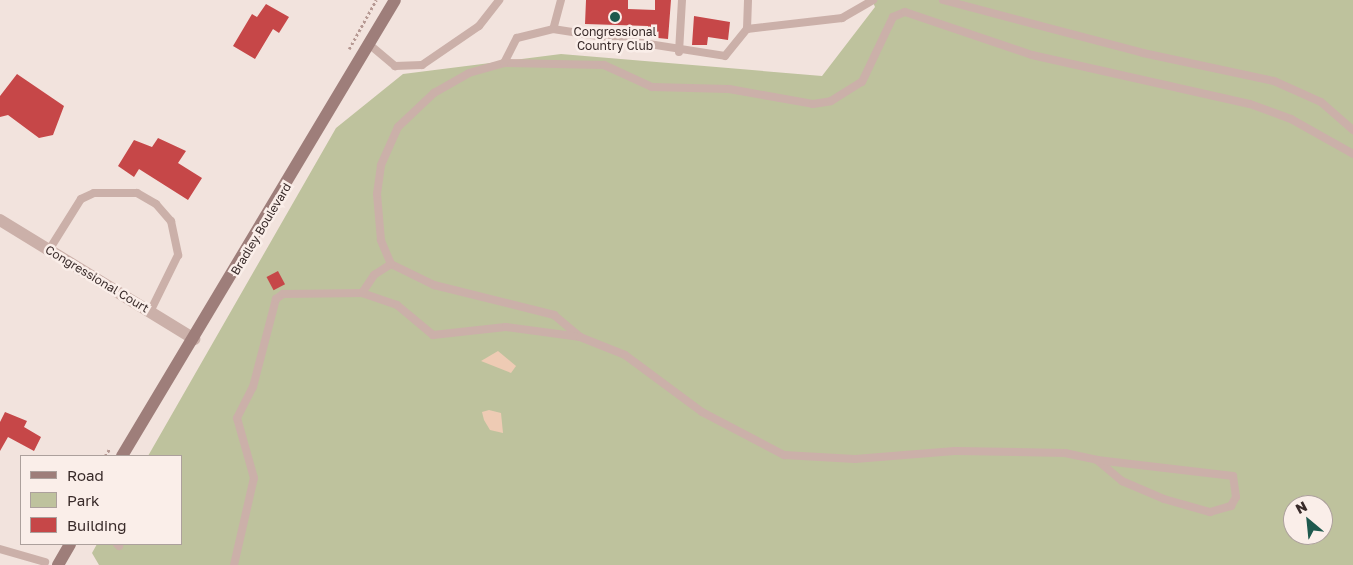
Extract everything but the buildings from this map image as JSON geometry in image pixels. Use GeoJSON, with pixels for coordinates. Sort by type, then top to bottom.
{"type":"FeatureCollection","features":[{"type":"Feature","properties":{"kind":"main road","name":"Bradley Boulevard"},"geometry":{"type":"LineString","coordinates":[[123,455],[370,45],[395,0]]}},
{"type":"Feature","properties":{"kind":"main road"},"geometry":{"type":"LineString","coordinates":[[59,564],[69,545]]}},
{"type":"Feature","properties":{"kind":"street","name":"Congressional Court"},"geometry":{"type":"LineString","coordinates":[[0,220],[194,338]]}},
{"type":"Feature","properties":{"kind":"lane"},"geometry":{"type":"LineString","coordinates":[[370,45],[395,66],[422,65],[479,26],[499,0]]}},
{"type":"Feature","properties":{"kind":"lane"},"geometry":{"type":"LineString","coordinates":[[553,29],[561,0]]}},
{"type":"Feature","properties":{"kind":"lane"},"geometry":{"type":"LineString","coordinates":[[680,52],[682,0]]}},
{"type":"Feature","properties":{"kind":"lane"},"geometry":{"type":"LineString","coordinates":[[504,64],[516,38],[553,29],[680,52],[726,56],[747,29],[748,0]]}},
{"type":"Feature","properties":{"kind":"lane"},"geometry":{"type":"LineString","coordinates":[[747,29],[842,18],[873,0]]}},
{"type":"Feature","properties":{"kind":"lane"},"geometry":{"type":"LineString","coordinates":[[943,0],[1143,53],[1274,81],[1321,102],[1353,130]]}},
{"type":"Feature","properties":{"kind":"lane"},"geometry":{"type":"LineString","coordinates":[[580,337],[554,315],[434,285],[391,264],[377,214],[380,165],[392,138],[411,113],[434,93],[470,73],[504,64],[604,65],[652,87],[729,89],[813,104],[831,100],[862,82],[894,17],[906,12],[1032,55],[1250,104],[1291,120],[1353,154]]}},
{"type":"Feature","properties":{"kind":"lane"},"geometry":{"type":"LineString","coordinates":[[49,250],[81,199],[94,193],[137,193],[156,204],[171,221],[178,255],[150,312]]}},
{"type":"Feature","properties":{"kind":"lane"},"geometry":{"type":"LineString","coordinates":[[362,293],[374,275],[391,264]]}},
{"type":"Feature","properties":{"kind":"lane"},"geometry":{"type":"LineString","coordinates":[[234,565],[254,478],[237,418],[253,387],[276,299],[283,294],[362,293],[397,305],[433,335],[506,327],[580,337],[625,355],[702,412],[784,454],[855,459],[986,450],[1065,453],[1097,460],[1233,476],[1236,497],[1230,506],[1210,512],[1173,502],[1122,481],[1097,460]]}},
{"type":"Feature","properties":{"kind":"lane"},"geometry":{"type":"LineString","coordinates":[[0,549],[42,564],[59,564]]}},
{"type":"Feature","properties":{"kind":"green space","name":"Congressional Country Club"},"geometry":{"type":"Polygon","coordinates":[[[872,0],[1353,0],[1353,565],[99,565],[92,553],[96,545],[182,545],[182,455],[149,455],[336,128],[403,74],[561,54],[822,76],[875,7],[872,0]]]}},
{"type":"Feature","properties":{"kind":"sand"},"geometry":{"type":"Polygon","coordinates":[[[498,351],[516,366],[511,373],[481,361],[498,351]]]}},
{"type":"Feature","properties":{"kind":"sand"},"geometry":{"type":"Polygon","coordinates":[[[489,410],[501,413],[503,433],[490,430],[482,412],[489,410]]]}},
{"type":"Feature","properties":{"kind":"place","name":"Congressional Country Club"},"geometry":{"type":"Point","coordinates":[615,17]}}]}
